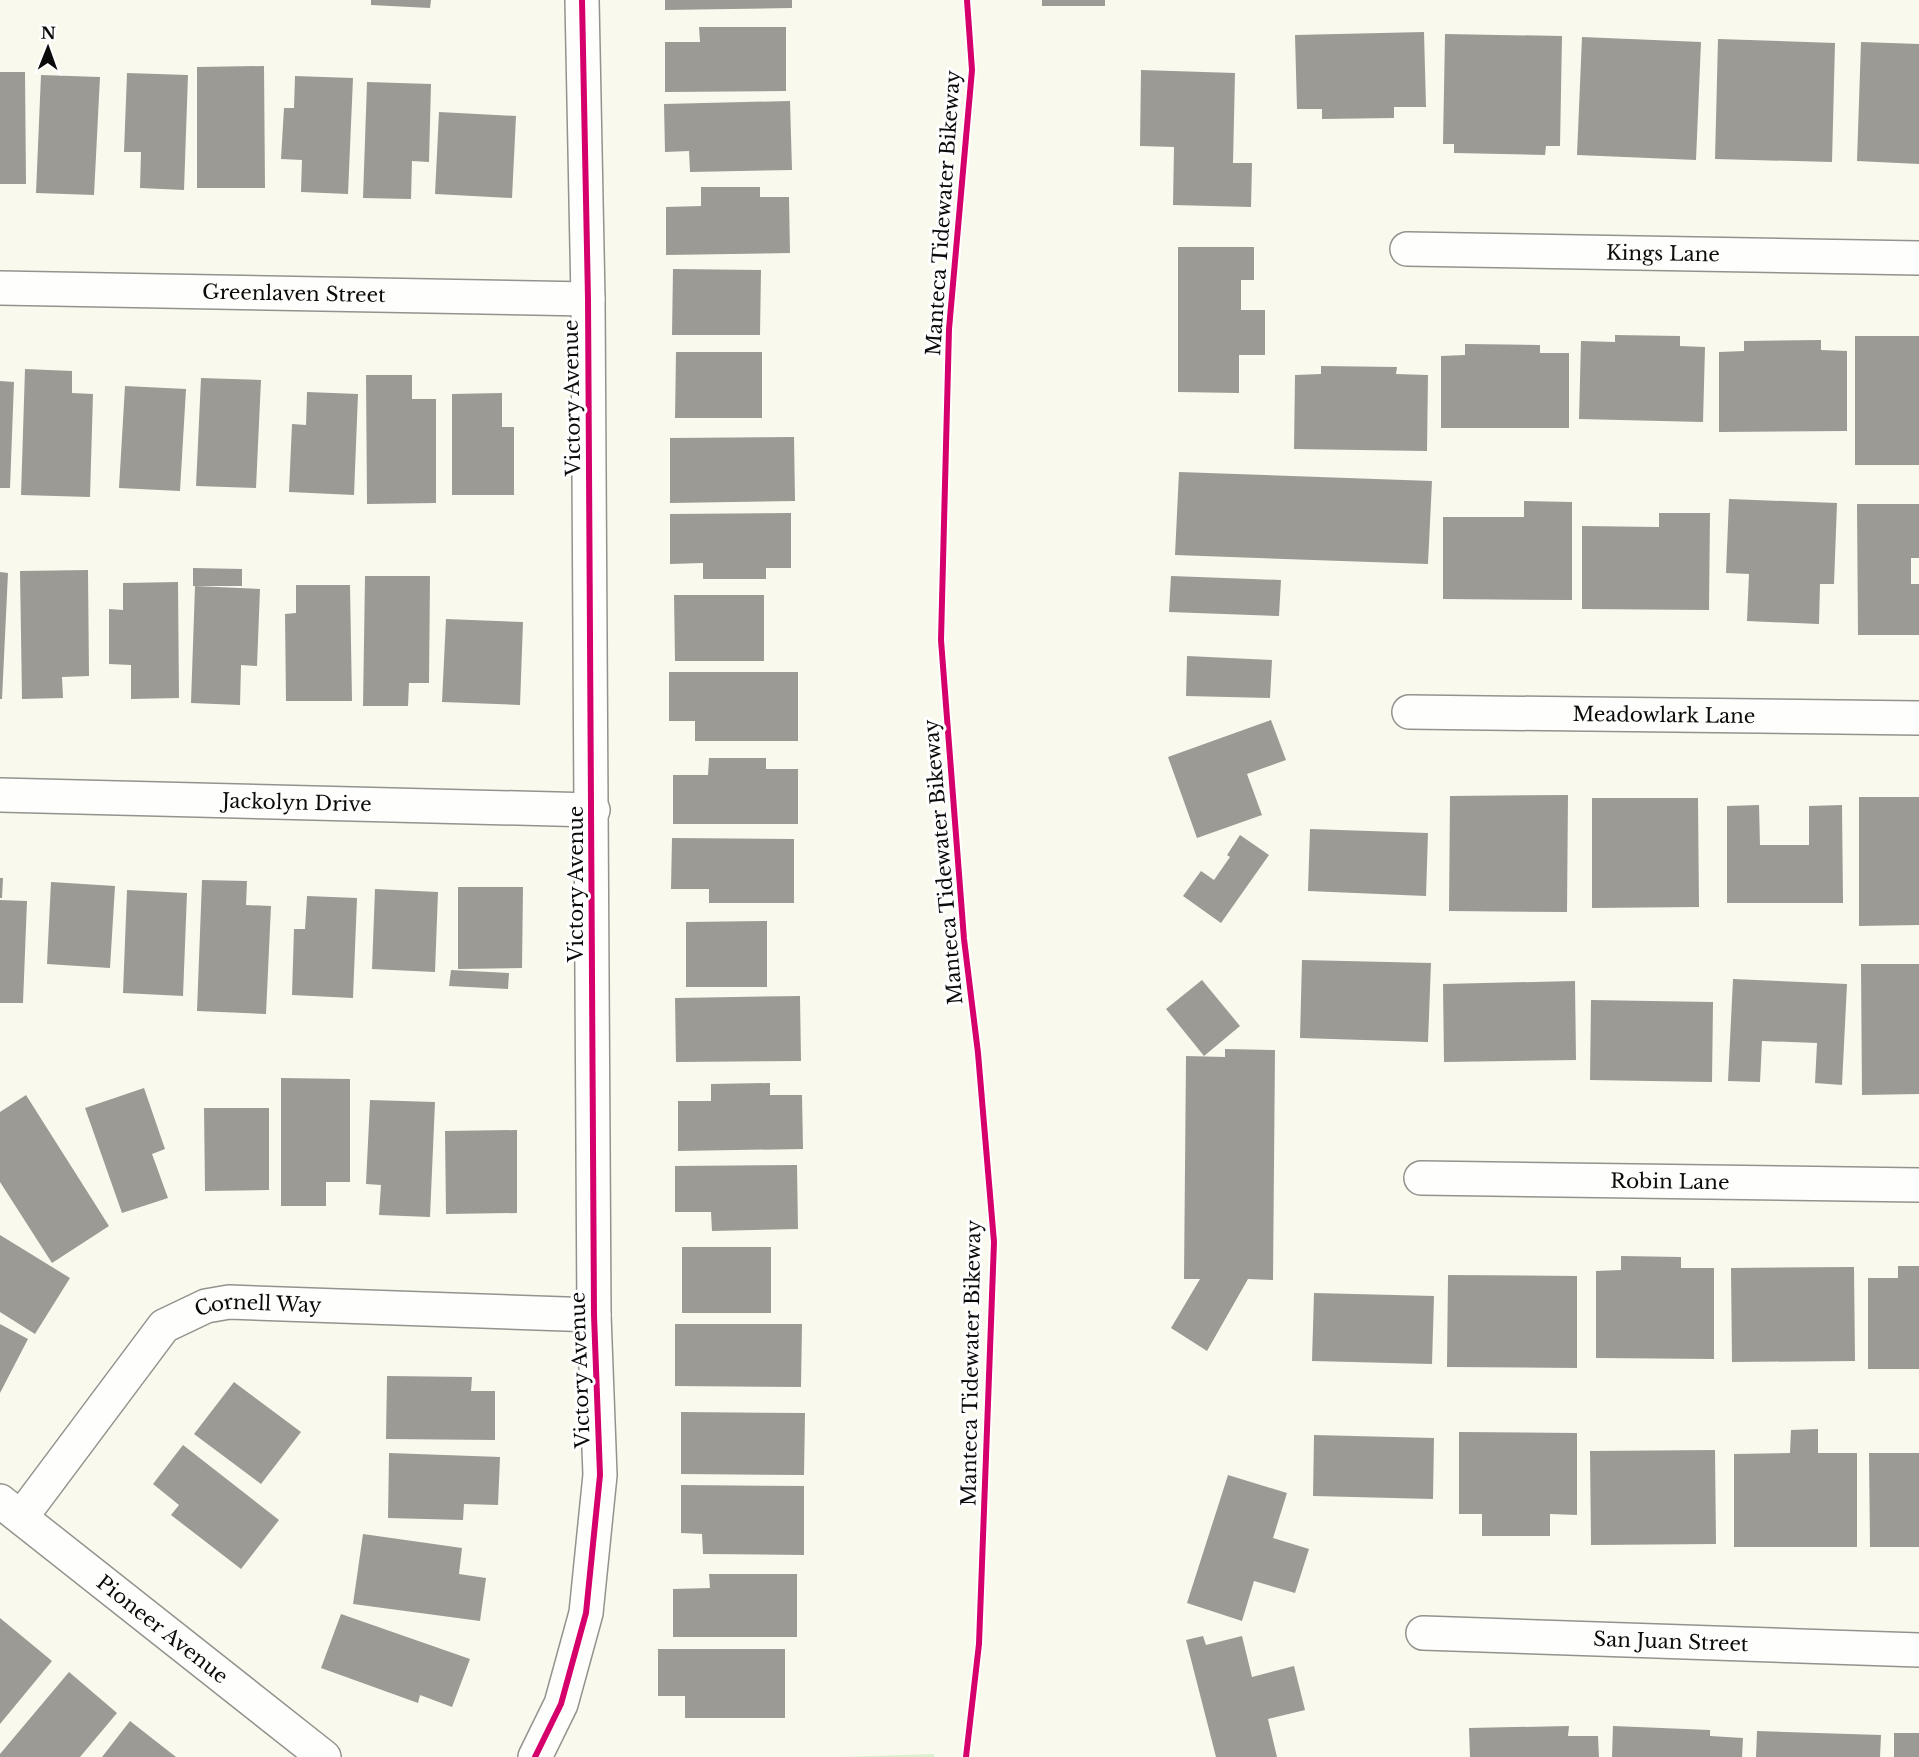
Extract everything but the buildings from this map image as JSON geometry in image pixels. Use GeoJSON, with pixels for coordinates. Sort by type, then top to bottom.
{"type":"FeatureCollection","features":[{"type":"Feature","properties":{"kind":"street","name":"Victory Avenue"},"geometry":{"type":"LineString","coordinates":[[535,1757],[561,1704],[586,1613],[600,1475],[594,1315],[593,810],[588,298],[582,0]]}},
{"type":"Feature","properties":{"kind":"street","name":"Kings Lane"},"geometry":{"type":"LineString","coordinates":[[1407,249],[1919,258]]}},
{"type":"Feature","properties":{"kind":"street","name":"Greenlaven Street"},"geometry":{"type":"LineString","coordinates":[[0,288],[588,298]]}},
{"type":"Feature","properties":{"kind":"street","name":"Meadowlark Lane"},"geometry":{"type":"LineString","coordinates":[[1409,712],[1919,718]]}},
{"type":"Feature","properties":{"kind":"street","name":"Jackolyn Drive"},"geometry":{"type":"LineString","coordinates":[[0,795],[593,810]]}},
{"type":"Feature","properties":{"kind":"street","name":"Robin Lane"},"geometry":{"type":"LineString","coordinates":[[1421,1178],[1919,1185]]}},
{"type":"Feature","properties":{"kind":"street","name":"Cornell Way"},"geometry":{"type":"LineString","coordinates":[[11,1509],[164,1326],[206,1306],[229,1302],[594,1315]]}},
{"type":"Feature","properties":{"kind":"street","name":"Pioneer Avenue"},"geometry":{"type":"LineString","coordinates":[[11,1509],[324,1757]]}},
{"type":"Feature","properties":{"kind":"street","name":"San Juan Street"},"geometry":{"type":"LineString","coordinates":[[1423,1633],[1919,1650]]}},
{"type":"Feature","properties":{"kind":"green space"},"geometry":{"type":"Polygon","coordinates":[[[934,1754],[934,1757],[841,1757],[934,1754]]]}},
{"type":"Feature","properties":{"kind":"cycle path"},"geometry":{"type":"LineString","coordinates":[[535,1757],[561,1704],[586,1613],[600,1475],[594,1315],[588,299],[582,0]]}},
{"type":"Feature","properties":{"kind":"cycle path","name":"Manteca Tidewater Bikeway"},"geometry":{"type":"LineString","coordinates":[[966,1757],[979,1644],[994,1242],[978,1053],[964,939],[941,640],[949,329],[972,70],[967,0]]}}]}
